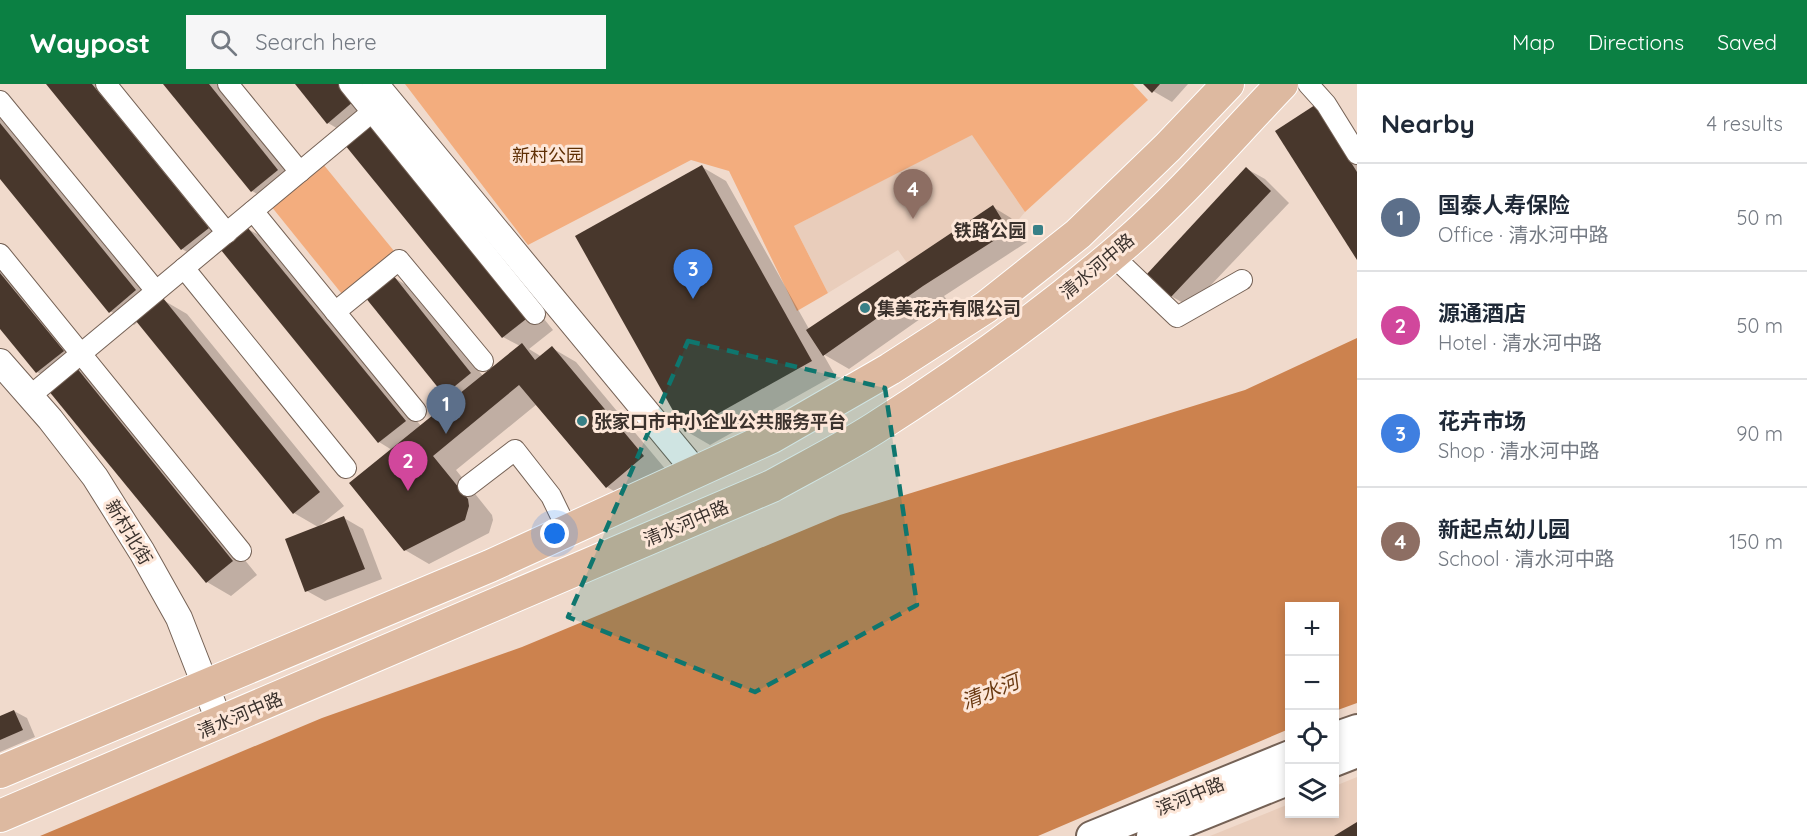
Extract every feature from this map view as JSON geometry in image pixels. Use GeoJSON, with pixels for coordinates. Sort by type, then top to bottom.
{"type":"FeatureCollection","features":[{"type":"Feature","properties":{"kind":"main road","name":"清水河中路"},"geometry":{"type":"LineString","coordinates":[[0,772],[479,571],[771,437],[890,369],[986,307],[1078,234],[1168,147],[1228,84]]}},
{"type":"Feature","properties":{"kind":"main road","name":"清水河中路"},"geometry":{"type":"LineString","coordinates":[[0,816],[772,486],[873,429],[1004,339],[1088,276],[1183,188],[1282,84]]}},
{"type":"Feature","properties":{"kind":"main road"},"geometry":{"type":"LineString","coordinates":[[1339,736],[1357,729]]}},
{"type":"Feature","properties":{"kind":"main road"},"geometry":{"type":"LineString","coordinates":[[1339,760],[1357,753]]}},
{"type":"Feature","properties":{"kind":"main road","name":"滨河中路"},"geometry":{"type":"LineString","coordinates":[[1091,836],[1285,757]]}},
{"type":"Feature","properties":{"kind":"main road","name":"滨河中路"},"geometry":{"type":"LineString","coordinates":[[1151,836],[1285,782]]}},
{"type":"Feature","properties":{"kind":"street"},"geometry":{"type":"LineString","coordinates":[[106,84],[227,233]]}},
{"type":"Feature","properties":{"kind":"street"},"geometry":{"type":"LineString","coordinates":[[228,84],[300,171]]}},
{"type":"Feature","properties":{"kind":"street"},"geometry":{"type":"LineString","coordinates":[[349,84],[535,314]]}},
{"type":"Feature","properties":{"kind":"street"},"geometry":{"type":"LineString","coordinates":[[375,84],[696,472]]}},
{"type":"Feature","properties":{"kind":"street"},"geometry":{"type":"LineString","coordinates":[[1308,84],[1326,104],[1357,154]]}},
{"type":"Feature","properties":{"kind":"street"},"geometry":{"type":"LineString","coordinates":[[0,101],[156,291]]}},
{"type":"Feature","properties":{"kind":"street"},"geometry":{"type":"LineString","coordinates":[[30,396],[372,112]]}},
{"type":"Feature","properties":{"kind":"street"},"geometry":{"type":"LineString","coordinates":[[253,211],[416,411]]}},
{"type":"Feature","properties":{"kind":"street"},"geometry":{"type":"LineString","coordinates":[[0,254],[241,551]]}},
{"type":"Feature","properties":{"kind":"street"},"geometry":{"type":"LineString","coordinates":[[1112,255],[1177,317],[1242,280]]}},
{"type":"Feature","properties":{"kind":"street"},"geometry":{"type":"LineString","coordinates":[[335,312],[399,260],[483,361]]}},
{"type":"Feature","properties":{"kind":"street"},"geometry":{"type":"LineString","coordinates":[[184,268],[346,468]]}},
{"type":"Feature","properties":{"kind":"street","name":"新村北街"},"geometry":{"type":"LineString","coordinates":[[0,362],[95,477],[142,552],[179,618],[220,723]]}},
{"type":"Feature","properties":{"kind":"street"},"geometry":{"type":"LineString","coordinates":[[468,486],[514,450],[551,496],[568,531]]}},
{"type":"Feature","properties":{"kind":"highlighted area"},"geometry":{"type":"Polygon","coordinates":[[[688,341],[885,388],[917,605],[755,692],[568,617],[688,341]]]}},
{"type":"Feature","properties":{"kind":"shaded area"},"geometry":{"type":"Polygon","coordinates":[[[972,134],[1025,212],[1009,231],[923,286],[898,250],[828,293],[794,226],[972,134]]]}},
{"type":"Feature","properties":{"kind":"shaded area"},"geometry":{"type":"Polygon","coordinates":[[[1357,777],[1357,836],[1210,836],[1285,806],[1285,818],[1339,818],[1339,784],[1357,777]]]}},
{"type":"Feature","properties":{"kind":"green space","name":"新村公园"},"geometry":{"type":"Polygon","coordinates":[[[405,84],[1133,84],[1148,100],[1025,212],[972,135],[794,226],[828,293],[797,311],[729,171],[691,160],[528,245],[405,84]]]}},
{"type":"Feature","properties":{"kind":"green space"},"geometry":{"type":"Polygon","coordinates":[[[323,164],[394,251],[342,294],[271,206],[323,164]]]}},
{"type":"Feature","properties":{"kind":"water","name":"清水河"},"geometry":{"type":"Polygon","coordinates":[[[1357,338],[1357,703],[1339,710],[1339,602],[1285,602],[1285,731],[1038,836],[40,836],[322,718],[522,647],[840,515],[1245,390],[1357,338]]]}},
{"type":"Feature","properties":{"kind":"building"},"geometry":{"type":"Polygon","coordinates":[[[46,84],[92,84],[209,228],[181,250],[46,84]]]}},
{"type":"Feature","properties":{"kind":"building"},"geometry":{"type":"Polygon","coordinates":[[[163,84],[209,84],[278,170],[251,192],[163,84]]]}},
{"type":"Feature","properties":{"kind":"building"},"geometry":{"type":"Polygon","coordinates":[[[295,84],[340,84],[354,101],[327,124],[295,84]]]}},
{"type":"Feature","properties":{"kind":"building"},"geometry":{"type":"Polygon","coordinates":[[[1143,84],[1160,84],[1152,93],[1143,84]]]}},
{"type":"Feature","properties":{"kind":"building"},"geometry":{"type":"Polygon","coordinates":[[[1315,105],[1357,172],[1357,260],[1275,131],[1315,105]]]}},
{"type":"Feature","properties":{"kind":"building"},"geometry":{"type":"Polygon","coordinates":[[[372,122],[530,316],[502,338],[345,145],[372,122]]]}},
{"type":"Feature","properties":{"kind":"building"},"geometry":{"type":"Polygon","coordinates":[[[0,123],[136,290],[109,313],[0,179],[0,123]]]}},
{"type":"Feature","properties":{"kind":"building"},"geometry":{"type":"Polygon","coordinates":[[[702,165],[812,361],[685,432],[575,236],[702,165]]]}},
{"type":"Feature","properties":{"kind":"building"},"geometry":{"type":"Polygon","coordinates":[[[1246,167],[1271,191],[1171,297],[1147,274],[1246,167]]]}},
{"type":"Feature","properties":{"kind":"building"},"geometry":{"type":"Polygon","coordinates":[[[993,205],[1009,231],[923,286],[823,356],[806,330],[993,205]]]}},
{"type":"Feature","properties":{"kind":"building"},"geometry":{"type":"Polygon","coordinates":[[[248,228],[406,421],[378,443],[221,250],[248,228]]]}},
{"type":"Feature","properties":{"kind":"building"},"geometry":{"type":"Polygon","coordinates":[[[0,273],[64,351],[36,373],[0,329],[0,273]]]}},
{"type":"Feature","properties":{"kind":"building"},"geometry":{"type":"Polygon","coordinates":[[[393,275],[471,373],[444,395],[365,297],[393,275]]]}},
{"type":"Feature","properties":{"kind":"building"},"geometry":{"type":"Polygon","coordinates":[[[163,298],[320,492],[293,514],[136,321],[163,298]]]}},
{"type":"Feature","properties":{"kind":"building"},"geometry":{"type":"Polygon","coordinates":[[[522,343],[535,360],[552,346],[644,456],[606,488],[519,385],[433,456],[468,499],[469,506],[465,520],[404,551],[349,483],[522,343]]]}},
{"type":"Feature","properties":{"kind":"building"},"geometry":{"type":"Polygon","coordinates":[[[76,367],[233,561],[206,583],[48,390],[76,367]]]}},
{"type":"Feature","properties":{"kind":"building"},"geometry":{"type":"Polygon","coordinates":[[[344,516],[365,569],[305,592],[285,539],[344,516]]]}},
{"type":"Feature","properties":{"kind":"building"},"geometry":{"type":"Polygon","coordinates":[[[14,710],[23,730],[0,740],[0,716],[14,710]]]}},
{"type":"Feature","properties":{"kind":"building"},"geometry":{"type":"Polygon","coordinates":[[[1357,822],[1357,836],[1334,836],[1357,822]]]}},
{"type":"Feature","properties":{"kind":"place","name":"新起点幼儿园"},"geometry":{"type":"Point","coordinates":[913,219]}},
{"type":"Feature","properties":{"kind":"place","name":"铁路公园"},"geometry":{"type":"Point","coordinates":[1038,230]}},
{"type":"Feature","properties":{"kind":"place","name":"花卉市场"},"geometry":{"type":"Point","coordinates":[693,299]}},
{"type":"Feature","properties":{"kind":"place","name":"集美花卉有限公司"},"geometry":{"type":"Point","coordinates":[865,308]}},
{"type":"Feature","properties":{"kind":"place","name":"张家口市中小企业公共服务平台"},"geometry":{"type":"Point","coordinates":[582,421]}},
{"type":"Feature","properties":{"kind":"place","name":"国泰人寿保险"},"geometry":{"type":"Point","coordinates":[446,434]}},
{"type":"Feature","properties":{"kind":"place","name":"源通酒店"},"geometry":{"type":"Point","coordinates":[408,491]}}]}
